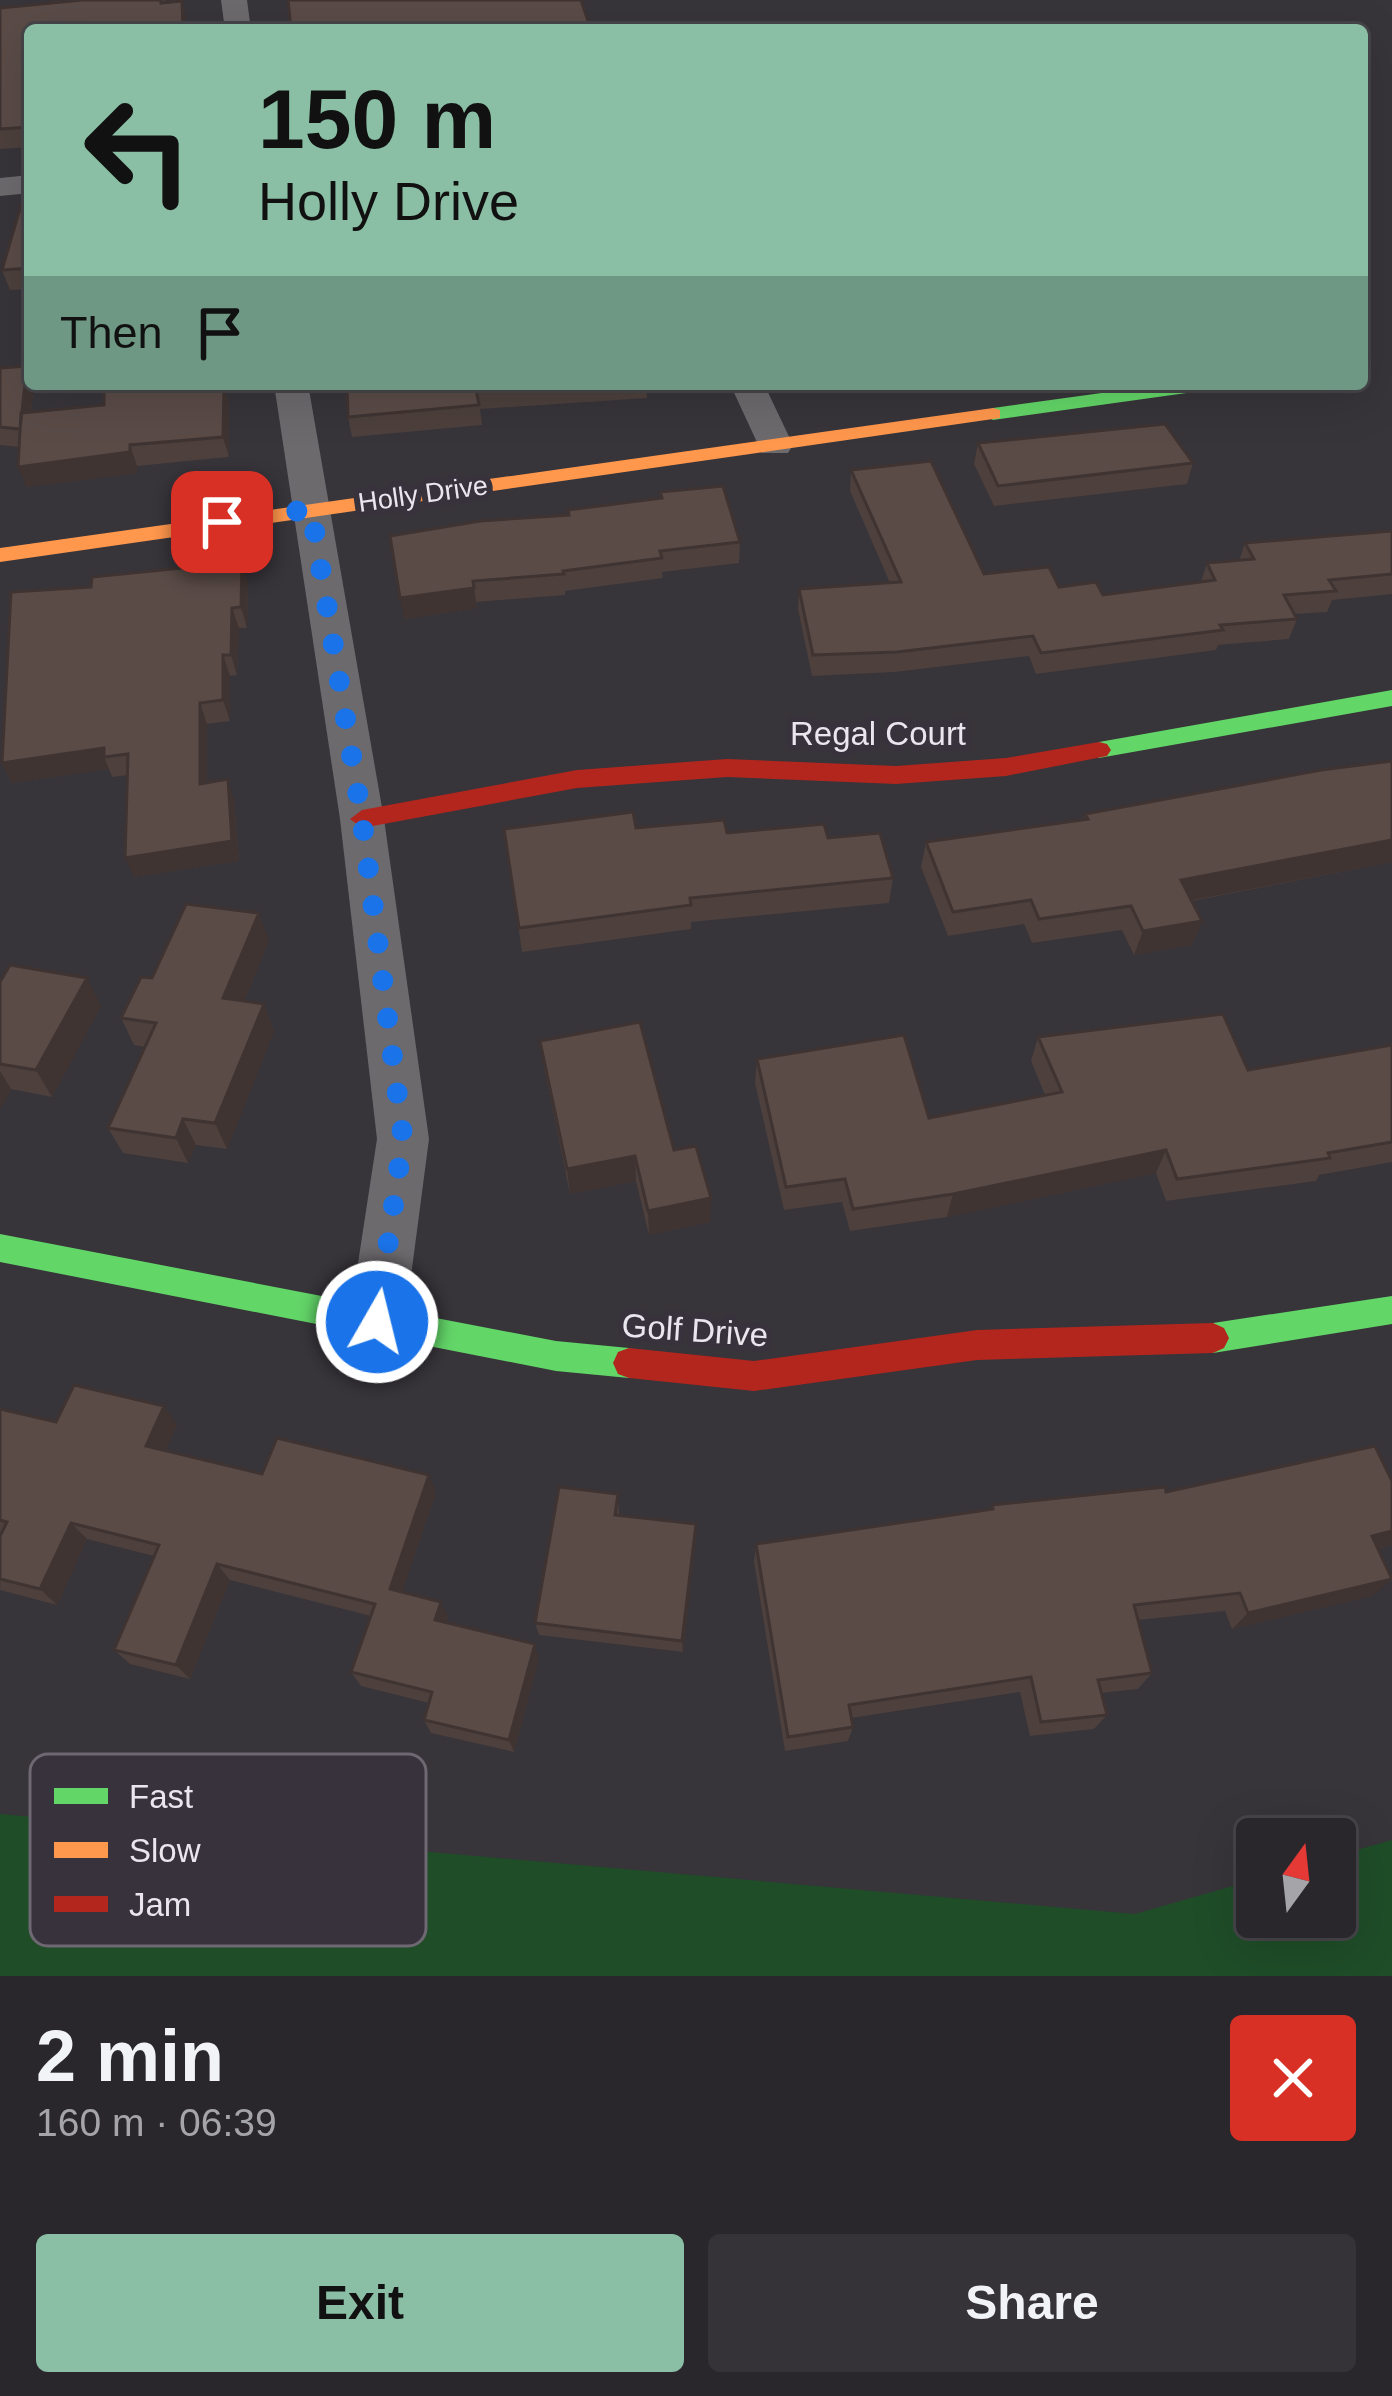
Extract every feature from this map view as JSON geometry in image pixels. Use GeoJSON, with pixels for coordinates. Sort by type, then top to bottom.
{"type":"FeatureCollection","features":[{"type":"Feature","properties":{"kind":"street"},"geometry":{"type":"LineString","coordinates":[[292,390],[362,819],[403,1138],[377,1322]]}},
{"type":"Feature","properties":{"kind":"street"},"geometry":{"type":"LineString","coordinates":[[750,390],[775,445]]}},
{"type":"Feature","properties":{"kind":"street","name":"Holly Drive"},"geometry":{"type":"LineString","coordinates":[[0,555],[1165,390]]}},
{"type":"Feature","properties":{"kind":"street","name":"Regal Court"},"geometry":{"type":"LineString","coordinates":[[362,819],[577,779],[727,768],[896,775],[1006,767],[1392,698]]}},
{"type":"Feature","properties":{"kind":"street","name":"Golf Drive"},"geometry":{"type":"LineString","coordinates":[[0,1247],[556,1356],[754,1376],[976,1346],[1238,1337],[1392,1310]]}},
{"type":"Feature","properties":{"kind":"green space"},"geometry":{"type":"Polygon","coordinates":[[[0,1814],[30,1817],[30,1946],[426,1946],[426,1852],[1135,1914],[1236,1885],[1236,1938],[1356,1938],[1356,1850],[1392,1840],[1392,1976],[0,1976],[0,1814]]]}},
{"type":"Feature","properties":{"kind":"building"},"geometry":{"type":"Polygon","coordinates":[[[82,0],[182,1],[183,24],[24,24],[24,127],[0,129],[0,8],[82,0]]]}},
{"type":"Feature","properties":{"kind":"building"},"geometry":{"type":"Polygon","coordinates":[[[288,0],[581,0],[589,24],[290,24],[288,0]]]}},
{"type":"Feature","properties":{"kind":"building"},"geometry":{"type":"Polygon","coordinates":[[[21,205],[24,268],[2,270],[21,205]]]}},
{"type":"Feature","properties":{"kind":"building"},"geometry":{"type":"Polygon","coordinates":[[[24,366],[20,429],[0,427],[0,368],[24,366]]]}},
{"type":"Feature","properties":{"kind":"building"},"geometry":{"type":"Polygon","coordinates":[[[104,390],[224,390],[223,437],[130,445],[130,452],[18,467],[21,413],[104,405],[104,390]]]}},
{"type":"Feature","properties":{"kind":"building"},"geometry":{"type":"Polygon","coordinates":[[[347,390],[476,390],[479,405],[348,417],[347,390]]]}},
{"type":"Feature","properties":{"kind":"building"},"geometry":{"type":"Polygon","coordinates":[[[1165,424],[1193,463],[998,486],[978,443],[1165,424]]]}},
{"type":"Feature","properties":{"kind":"building"},"geometry":{"type":"Polygon","coordinates":[[[931,461],[984,574],[1049,567],[1059,587],[1096,582],[1103,595],[1215,580],[1207,563],[1254,559],[1245,543],[1392,531],[1392,574],[1329,580],[1336,591],[1284,595],[1297,619],[1220,625],[1223,630],[1041,653],[1033,636],[897,652],[813,655],[799,589],[901,582],[851,470],[931,461]]]}},
{"type":"Feature","properties":{"kind":"building"},"geometry":{"type":"Polygon","coordinates":[[[723,486],[740,542],[660,551],[662,558],[564,574],[473,581],[474,588],[400,598],[390,536],[480,521],[569,515],[568,510],[662,498],[660,492],[723,486]]]}},
{"type":"Feature","properties":{"kind":"building"},"geometry":{"type":"Polygon","coordinates":[[[242,562],[241,607],[232,608],[231,655],[223,655],[223,700],[200,703],[200,784],[228,779],[232,841],[125,858],[128,754],[104,757],[104,748],[2,763],[11,592],[91,587],[92,577],[242,562]]]}},
{"type":"Feature","properties":{"kind":"building"},"geometry":{"type":"Polygon","coordinates":[[[1392,761],[1392,840],[1181,880],[1202,921],[1143,931],[1131,906],[1039,919],[1031,900],[953,912],[926,842],[1088,819],[1085,814],[1392,761]]]}},
{"type":"Feature","properties":{"kind":"building"},"geometry":{"type":"Polygon","coordinates":[[[633,812],[636,828],[724,820],[727,833],[824,824],[828,838],[880,833],[893,878],[690,898],[691,905],[519,928],[504,829],[633,812]]]}},
{"type":"Feature","properties":{"kind":"building"},"geometry":{"type":"Polygon","coordinates":[[[186,904],[259,913],[223,998],[264,1004],[215,1123],[183,1119],[176,1138],[108,1128],[156,1023],[121,1018],[141,977],[152,978],[186,904]]]}},
{"type":"Feature","properties":{"kind":"building"},"geometry":{"type":"Polygon","coordinates":[[[10,965],[87,978],[36,1070],[0,1064],[0,982],[10,965]]]}},
{"type":"Feature","properties":{"kind":"building"},"geometry":{"type":"Polygon","coordinates":[[[1223,1014],[1248,1070],[1392,1045],[1392,1142],[1328,1153],[1330,1158],[1177,1179],[1166,1150],[953,1194],[853,1209],[845,1179],[786,1187],[757,1059],[904,1035],[929,1118],[1062,1092],[1038,1037],[1223,1014]]]}},
{"type":"Feature","properties":{"kind":"building"},"geometry":{"type":"Polygon","coordinates":[[[640,1022],[674,1150],[696,1146],[711,1198],[648,1211],[635,1156],[567,1169],[540,1041],[640,1022]]]}},
{"type":"Feature","properties":{"kind":"building"},"geometry":{"type":"Polygon","coordinates":[[[74,1385],[164,1406],[146,1446],[262,1474],[277,1438],[429,1475],[390,1589],[441,1602],[435,1620],[535,1644],[509,1740],[424,1720],[432,1692],[351,1672],[375,1604],[217,1564],[176,1665],[114,1650],[159,1545],[71,1523],[40,1589],[0,1579],[0,1536],[7,1522],[0,1520],[0,1409],[56,1422],[74,1385]]]}},
{"type":"Feature","properties":{"kind":"building"},"geometry":{"type":"Polygon","coordinates":[[[1375,1446],[1392,1481],[1392,1531],[1372,1536],[1392,1579],[1248,1613],[1240,1593],[1134,1605],[1152,1673],[1098,1680],[1107,1715],[1041,1722],[1031,1677],[849,1705],[853,1727],[788,1737],[756,1544],[993,1509],[992,1505],[1165,1487],[1166,1492],[1375,1446]]]}},
{"type":"Feature","properties":{"kind":"building"},"geometry":{"type":"Polygon","coordinates":[[[559,1487],[618,1494],[615,1515],[696,1524],[682,1641],[535,1623],[559,1487]]]}},
{"type":"Feature","properties":{"kind":"traffic: fast"},"geometry":{"type":"LineString","coordinates":[[993,414],[1165,390]]}},
{"type":"Feature","properties":{"kind":"traffic: fast"},"geometry":{"type":"LineString","coordinates":[[1099,750],[1392,698]]}},
{"type":"Feature","properties":{"kind":"traffic: fast"},"geometry":{"type":"LineString","coordinates":[[0,1248],[556,1356],[629,1363]]}},
{"type":"Feature","properties":{"kind":"traffic: fast"},"geometry":{"type":"LineString","coordinates":[[1213,1338],[1392,1310]]}},
{"type":"Feature","properties":{"kind":"traffic: slow"},"geometry":{"type":"LineString","coordinates":[[0,555],[993,414]]}},
{"type":"Feature","properties":{"kind":"traffic: jam"},"geometry":{"type":"LineString","coordinates":[[362,819],[577,779],[727,768],[896,775],[1006,767],[1099,750]]}},
{"type":"Feature","properties":{"kind":"traffic: jam"},"geometry":{"type":"LineString","coordinates":[[629,1363],[754,1376],[977,1345],[1213,1338]]}},
{"type":"Feature","properties":{"kind":"route"},"geometry":{"type":"LineString","coordinates":[[222,522],[311,509],[362,819],[403,1138],[377,1322]]}}]}
